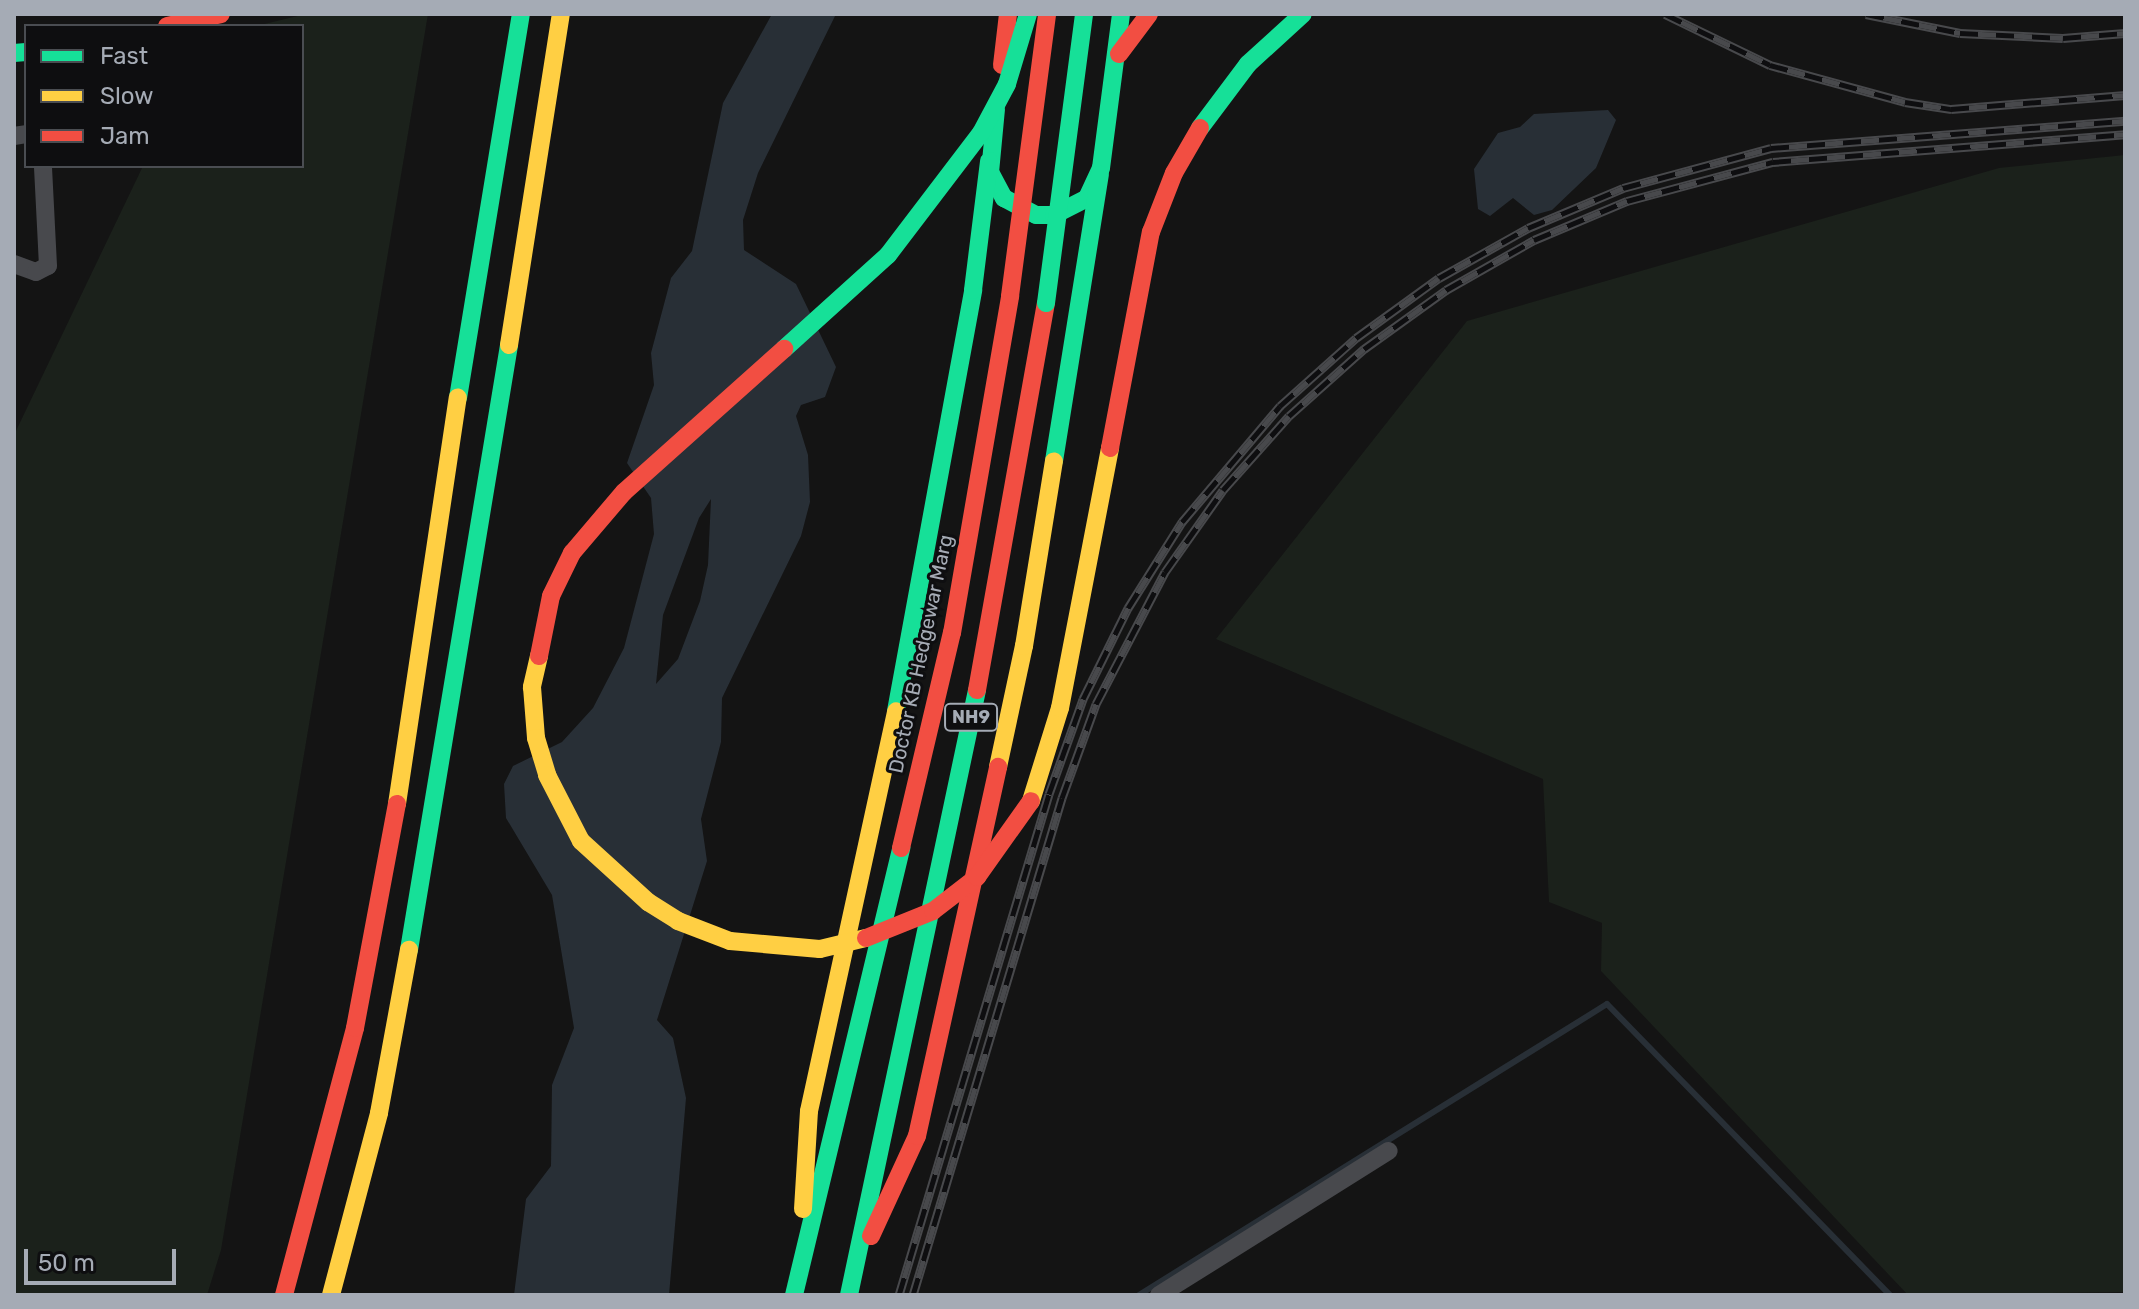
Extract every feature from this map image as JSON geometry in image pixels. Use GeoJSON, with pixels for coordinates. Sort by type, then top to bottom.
{"type":"FeatureCollection","features":[{"type":"Feature","properties":{"kind":"main road"},"geometry":{"type":"LineString","coordinates":[[176,24],[221,14]]}},
{"type":"Feature","properties":{"kind":"main road"},"geometry":{"type":"LineString","coordinates":[[284,1295],[355,1028],[393,832],[421,620],[521,14]]}},
{"type":"Feature","properties":{"kind":"main road"},"geometry":{"type":"LineString","coordinates":[[331,1295],[379,1113],[442,768],[561,14]]}},
{"type":"Feature","properties":{"kind":"main road"},"geometry":{"type":"LineString","coordinates":[[800,1272],[809,1111],[915,625],[973,290],[1008,14]]}},
{"type":"Feature","properties":{"kind":"main road"},"geometry":{"type":"LineString","coordinates":[[1028,14],[1007,84],[981,133],[916,222],[888,255],[624,492],[572,553],[551,596],[532,687],[536,738],[562,809],[601,863],[648,902],[704,933],[757,946],[820,949],[889,932],[954,897],[996,858],[1020,822],[1048,754],[1060,708],[1151,232],[1174,173],[1205,119],[1248,64],[1303,14]]}},
{"type":"Feature","properties":{"kind":"main road","name":"Doctor KB Hedgewar Marg"},"geometry":{"type":"LineString","coordinates":[[794,1295],[952,633],[1010,296],[1047,14]]}},
{"type":"Feature","properties":{"kind":"main road","name":"NH9"},"geometry":{"type":"LineString","coordinates":[[849,1295],[881,1129],[988,640],[1046,303],[1084,14]]}},
{"type":"Feature","properties":{"kind":"main road"},"geometry":{"type":"LineString","coordinates":[[854,1276],[917,1136],[1024,646],[1101,168],[1121,16],[1092,14]]}},
{"type":"Feature","properties":{"kind":"main road"},"geometry":{"type":"LineString","coordinates":[[1113,75],[1120,49],[1149,14]]}},
{"type":"Feature","properties":{"kind":"main road"},"geometry":{"type":"LineString","coordinates":[[990,148],[994,183],[1011,203],[1036,215],[1071,210],[1097,185],[1101,168]]}},
{"type":"Feature","properties":{"kind":"street"},"geometry":{"type":"LineString","coordinates":[[14,264],[36,272],[48,266],[43,168]]}},
{"type":"Feature","properties":{"kind":"street"},"geometry":{"type":"LineString","coordinates":[[1159,1295],[1184,1289],[1389,1151]]}},
{"type":"Feature","properties":{"kind":"shaded area"},"geometry":{"type":"Polygon","coordinates":[[[306,14],[428,14],[221,1250],[207,1295],[14,1295],[14,435],[142,168],[304,168],[304,24],[264,24],[306,14]]]}},
{"type":"Feature","properties":{"kind":"shaded area"},"geometry":{"type":"Polygon","coordinates":[[[772,14],[836,14],[758,173],[743,220],[744,250],[796,284],[836,367],[825,397],[801,405],[796,416],[808,455],[810,502],[801,536],[722,698],[721,742],[701,819],[707,861],[657,1020],[673,1038],[686,1098],[669,1295],[514,1295],[526,1199],[551,1166],[552,1085],[574,1028],[552,895],[506,818],[504,784],[513,766],[562,742],[593,708],[624,648],[654,534],[651,498],[627,463],[654,385],[651,353],[671,278],[692,251],[723,103],[772,14]],[[711,499],[699,518],[663,615],[656,684],[678,659],[700,601],[708,565],[711,499]]]}},
{"type":"Feature","properties":{"kind":"shaded area"},"geometry":{"type":"Polygon","coordinates":[[[1608,110],[1616,120],[1596,168],[1552,210],[1534,215],[1513,198],[1490,216],[1478,209],[1474,169],[1498,133],[1520,127],[1534,114],[1608,110]]]}},
{"type":"Feature","properties":{"kind":"shaded area"},"geometry":{"type":"Polygon","coordinates":[[[2125,155],[2125,1292],[1908,1295],[1601,971],[1602,923],[1549,902],[1543,779],[1216,639],[1467,321],[1999,168],[2125,155]]]}},
{"type":"Feature","properties":{"kind":"waterway"},"geometry":{"type":"LineString","coordinates":[[1139,1295],[1607,1004],[1890,1295]]}},
{"type":"Feature","properties":{"kind":"railway"},"geometry":{"type":"LineString","coordinates":[[1665,14],[1770,65],[1905,102],[1951,109],[2125,95]]}},
{"type":"Feature","properties":{"kind":"railway"},"geometry":{"type":"LineString","coordinates":[[1866,14],[1960,33],[2063,38],[2125,33]]}},
{"type":"Feature","properties":{"kind":"railway"},"geometry":{"type":"LineString","coordinates":[[899,1295],[1049,794],[1083,699],[1128,608],[1182,522],[1280,406],[1356,338],[1439,278],[1528,228],[1623,188],[1771,148],[2125,121]]}},
{"type":"Feature","properties":{"kind":"railway"},"geometry":{"type":"LineString","coordinates":[[913,1295],[1062,798],[1096,704],[1165,572],[1223,490],[1289,416],[1364,349],[1446,290],[1534,240],[1627,201],[1773,162],[2125,134]]}},
{"type":"Feature","properties":{"kind":"traffic: fast"},"geometry":{"type":"LineString","coordinates":[[458,398],[521,14]]}},
{"type":"Feature","properties":{"kind":"traffic: fast"},"geometry":{"type":"LineString","coordinates":[[784,349],[888,255],[981,133],[1007,84],[1028,14]]}},
{"type":"Feature","properties":{"kind":"traffic: fast"},"geometry":{"type":"LineString","coordinates":[[1046,303],[1084,14]]}},
{"type":"Feature","properties":{"kind":"traffic: fast"},"geometry":{"type":"LineString","coordinates":[[996,109],[990,172],[1004,198],[1036,215],[1054,215],[1087,198],[1101,168],[1121,14]]}},
{"type":"Feature","properties":{"kind":"traffic: fast"},"geometry":{"type":"LineString","coordinates":[[1200,128],[1248,64],[1303,14]]}},
{"type":"Feature","properties":{"kind":"traffic: fast"},"geometry":{"type":"LineString","coordinates":[[14,53],[24,52]]}},
{"type":"Feature","properties":{"kind":"traffic: fast"},"geometry":{"type":"LineString","coordinates":[[896,711],[973,290],[989,161]]}},
{"type":"Feature","properties":{"kind":"traffic: fast"},"geometry":{"type":"LineString","coordinates":[[1054,461],[1100,175]]}},
{"type":"Feature","properties":{"kind":"traffic: fast"},"geometry":{"type":"LineString","coordinates":[[409,950],[509,345]]}},
{"type":"Feature","properties":{"kind":"traffic: fast"},"geometry":{"type":"LineString","coordinates":[[849,1295],[977,690]]}},
{"type":"Feature","properties":{"kind":"traffic: fast"},"geometry":{"type":"LineString","coordinates":[[794,1295],[901,848]]}},
{"type":"Feature","properties":{"kind":"traffic: slow"},"geometry":{"type":"LineString","coordinates":[[509,345],[561,14]]}},
{"type":"Feature","properties":{"kind":"traffic: slow"},"geometry":{"type":"LineString","coordinates":[[397,804],[458,398]]}},
{"type":"Feature","properties":{"kind":"traffic: slow"},"geometry":{"type":"LineString","coordinates":[[1031,801],[1060,708],[1110,448]]}},
{"type":"Feature","properties":{"kind":"traffic: slow"},"geometry":{"type":"LineString","coordinates":[[998,767],[1024,646],[1054,461]]}},
{"type":"Feature","properties":{"kind":"traffic: slow"},"geometry":{"type":"LineString","coordinates":[[539,656],[532,687],[536,738],[547,775],[581,841],[648,902],[678,921],[730,941],[820,949],[866,938]]}},
{"type":"Feature","properties":{"kind":"traffic: slow"},"geometry":{"type":"LineString","coordinates":[[803,1209],[809,1111],[896,711]]}},
{"type":"Feature","properties":{"kind":"traffic: slow"},"geometry":{"type":"LineString","coordinates":[[331,1295],[379,1113],[409,950]]}},
{"type":"Feature","properties":{"kind":"traffic: jam"},"geometry":{"type":"LineString","coordinates":[[176,24],[221,14]]}},
{"type":"Feature","properties":{"kind":"traffic: jam"},"geometry":{"type":"LineString","coordinates":[[1002,65],[1008,14]]}},
{"type":"Feature","properties":{"kind":"traffic: jam"},"geometry":{"type":"LineString","coordinates":[[1010,296],[1047,14]]}},
{"type":"Feature","properties":{"kind":"traffic: jam"},"geometry":{"type":"LineString","coordinates":[[1119,54],[1149,14]]}},
{"type":"Feature","properties":{"kind":"traffic: jam"},"geometry":{"type":"LineString","coordinates":[[1110,448],[1151,232],[1174,173],[1200,128]]}},
{"type":"Feature","properties":{"kind":"traffic: jam"},"geometry":{"type":"LineString","coordinates":[[901,848],[952,633],[1010,296]]}},
{"type":"Feature","properties":{"kind":"traffic: jam"},"geometry":{"type":"LineString","coordinates":[[977,690],[1046,303]]}},
{"type":"Feature","properties":{"kind":"traffic: jam"},"geometry":{"type":"LineString","coordinates":[[539,656],[551,596],[572,553],[624,492],[784,349]]}},
{"type":"Feature","properties":{"kind":"traffic: jam"},"geometry":{"type":"LineString","coordinates":[[871,1236],[917,1136],[998,767]]}},
{"type":"Feature","properties":{"kind":"traffic: jam"},"geometry":{"type":"LineString","coordinates":[[866,938],[933,911],[977,877],[1031,801]]}},
{"type":"Feature","properties":{"kind":"traffic: jam"},"geometry":{"type":"LineString","coordinates":[[284,1295],[355,1028],[397,804]]}}]}
